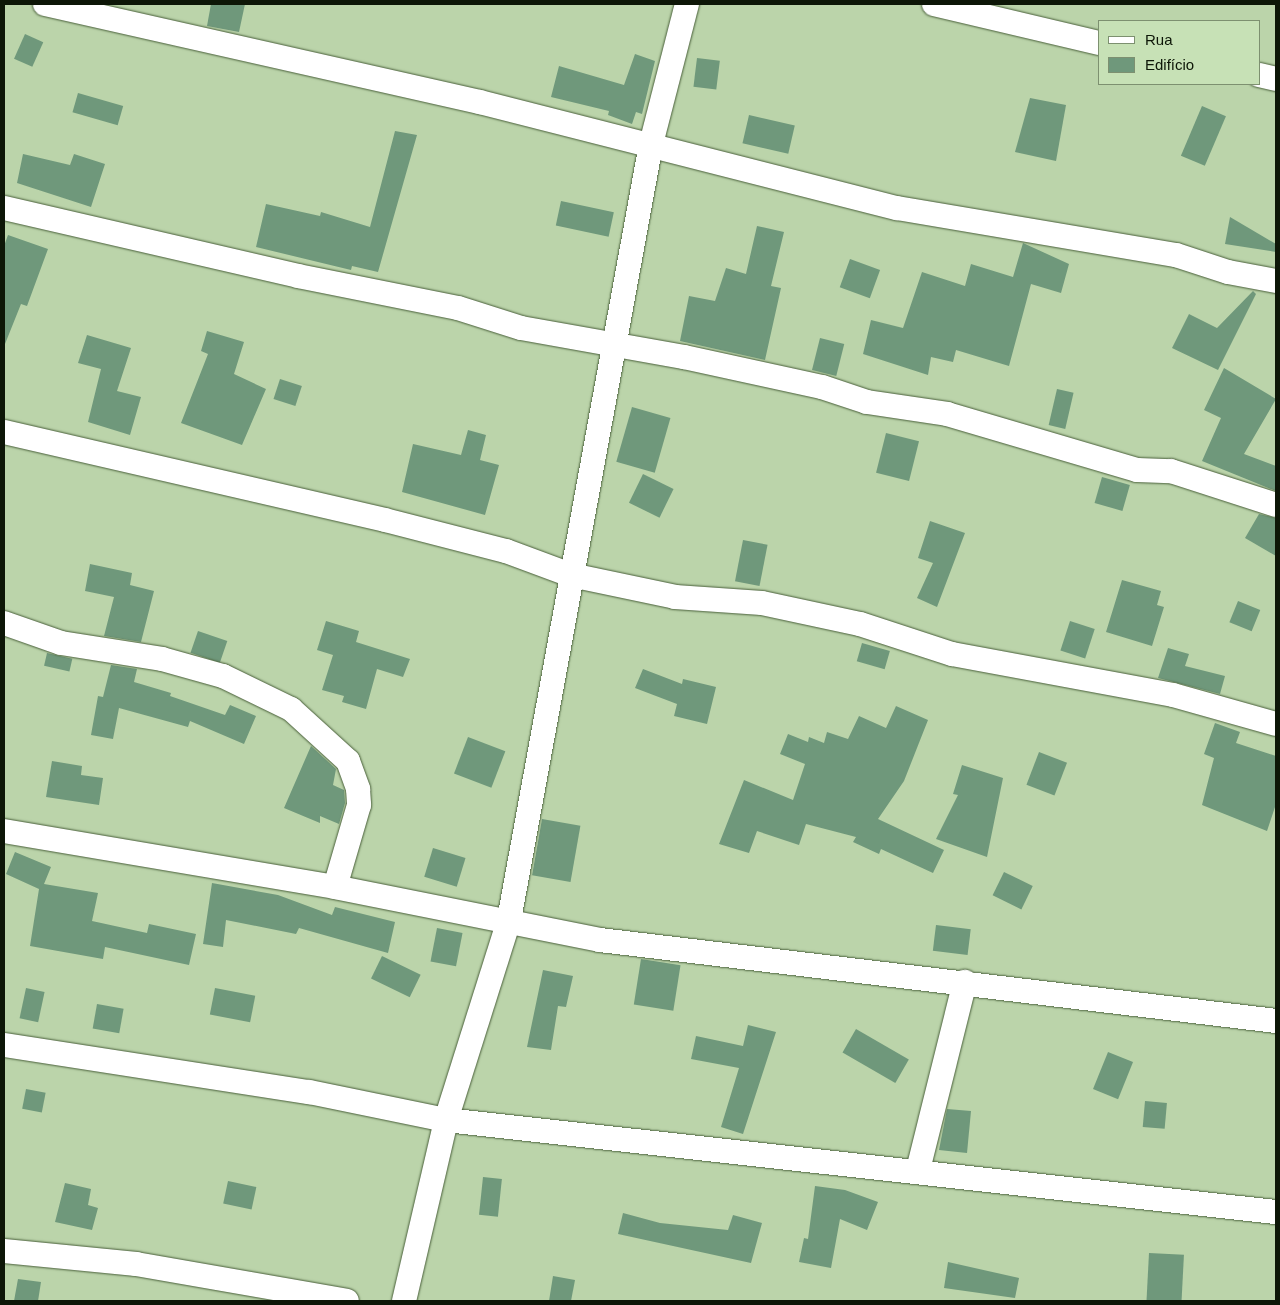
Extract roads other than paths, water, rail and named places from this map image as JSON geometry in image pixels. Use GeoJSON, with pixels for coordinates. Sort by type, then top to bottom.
{"type":"FeatureCollection","features":[{"type":"Feature","properties":{"kind":"street"},"geometry":{"type":"LineString","coordinates":[[45,4],[651,144],[897,208],[1176,255],[1228,272],[1276,281]]}},
{"type":"Feature","properties":{"kind":"street"},"geometry":{"type":"LineString","coordinates":[[404,1301],[446,1120],[509,920],[651,144],[687,4]]}},
{"type":"Feature","properties":{"kind":"street"},"geometry":{"type":"LineString","coordinates":[[934,4],[1098,43]]}},
{"type":"Feature","properties":{"kind":"street"},"geometry":{"type":"LineString","coordinates":[[1260,75],[1276,79]]}},
{"type":"Feature","properties":{"kind":"street"},"geometry":{"type":"LineString","coordinates":[[4,208],[298,276],[458,308],[521,328],[947,414],[1137,470],[1171,471],[1276,505]]}},
{"type":"Feature","properties":{"kind":"street"},"geometry":{"type":"LineString","coordinates":[[4,432],[385,520],[506,551],[571,575],[675,597],[762,603],[860,624],[952,654],[1172,695],[1276,724]]}},
{"type":"Feature","properties":{"kind":"street"},"geometry":{"type":"LineString","coordinates":[[4,623],[61,643],[162,659],[223,676],[291,709],[348,761],[358,789],[359,805],[335,887]]}},
{"type":"Feature","properties":{"kind":"street"},"geometry":{"type":"LineString","coordinates":[[4,831],[335,887],[646,946],[965,982],[1276,1022]]}},
{"type":"Feature","properties":{"kind":"street"},"geometry":{"type":"LineString","coordinates":[[918,1170],[965,982]]}},
{"type":"Feature","properties":{"kind":"street"},"geometry":{"type":"LineString","coordinates":[[4,1045],[308,1092],[446,1120],[918,1170],[1276,1212]]}},
{"type":"Feature","properties":{"kind":"street"},"geometry":{"type":"LineString","coordinates":[[4,1251],[136,1264],[347,1301]]}}]}
